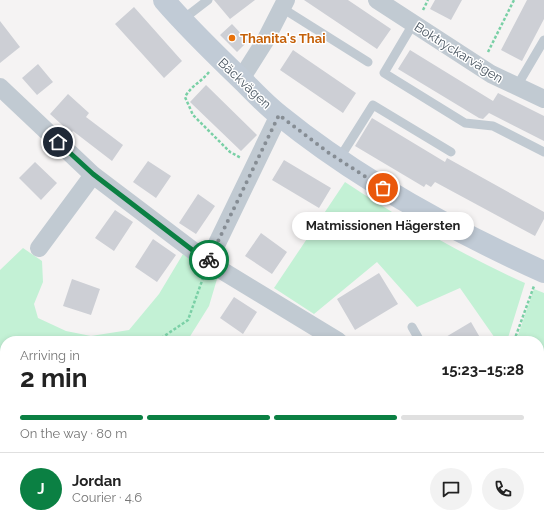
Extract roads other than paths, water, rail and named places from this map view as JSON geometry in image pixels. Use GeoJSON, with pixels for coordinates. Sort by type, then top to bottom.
{"type":"FeatureCollection","features":[{"type":"Feature","properties":{"kind":"street","name":"Bäckvägen"},"geometry":{"type":"LineString","coordinates":[[164,0],[220,59],[279,115],[339,159],[383,188],[458,231],[542,268]]}},
{"type":"Feature","properties":{"kind":"street","name":"Boktryckarvägen"},"geometry":{"type":"LineString","coordinates":[[377,0],[491,74],[544,99]]}},
{"type":"Feature","properties":{"kind":"street"},"geometry":{"type":"LineString","coordinates":[[241,79],[265,41],[284,4]]}},
{"type":"Feature","properties":{"kind":"street"},"geometry":{"type":"LineString","coordinates":[[0,87],[93,174],[208,262],[330,336]]}},
{"type":"Feature","properties":{"kind":"street"},"geometry":{"type":"LineString","coordinates":[[208,262],[279,115]]}},
{"type":"Feature","properties":{"kind":"street"},"geometry":{"type":"LineString","coordinates":[[39,248],[93,174]]}},
{"type":"Feature","properties":{"kind":"lane"},"geometry":{"type":"LineString","coordinates":[[182,20],[208,0]]}},
{"type":"Feature","properties":{"kind":"lane"},"geometry":{"type":"LineString","coordinates":[[284,4],[368,62]]}},
{"type":"Feature","properties":{"kind":"lane"},"geometry":{"type":"LineString","coordinates":[[413,24],[384,73],[465,123],[493,126],[544,152]]}},
{"type":"Feature","properties":{"kind":"lane"},"geometry":{"type":"LineString","coordinates":[[517,86],[544,40]]}},
{"type":"Feature","properties":{"kind":"lane"},"geometry":{"type":"LineString","coordinates":[[339,159],[373,105],[451,152]]}},
{"type":"Feature","properties":{"kind":"lane"},"geometry":{"type":"LineString","coordinates":[[412,327],[417,336]]}},
{"type":"Feature","properties":{"kind":"place","name":"Thanita's Thai"},"geometry":{"type":"Point","coordinates":[232,38]}},
{"type":"Feature","properties":{"kind":"place","name":"Matmissionen Hägersten"},"geometry":{"type":"Point","coordinates":[383,188]}}]}
